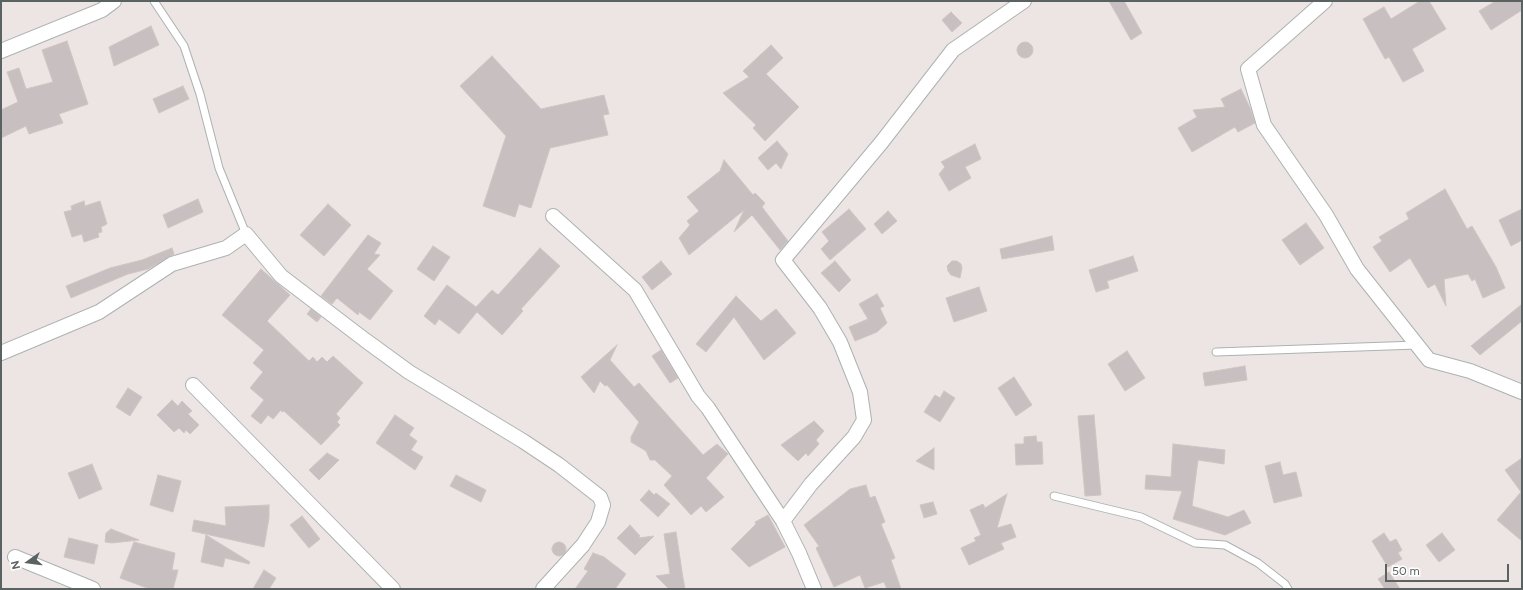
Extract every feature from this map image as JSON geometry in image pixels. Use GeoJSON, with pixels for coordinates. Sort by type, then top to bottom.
{"type":"FeatureCollection","features":[{"type":"Feature","properties":{"kind":"street"},"geometry":{"type":"LineString","coordinates":[[1,50],[102,10],[114,1]]}},
{"type":"Feature","properties":{"kind":"street"},"geometry":{"type":"LineString","coordinates":[[783,521],[811,484],[854,437],[864,420],[860,392],[840,342],[820,308],[783,260],[880,143],[953,50],[1024,1]]}},
{"type":"Feature","properties":{"kind":"street"},"geometry":{"type":"LineString","coordinates":[[1325,1],[1248,69],[1264,125],[1326,215],[1357,269],[1430,360],[1470,371],[1522,392]]}},
{"type":"Feature","properties":{"kind":"street"},"geometry":{"type":"LineString","coordinates":[[553,216],[636,290],[698,396],[708,408],[783,521],[800,553],[814,589]]}},
{"type":"Feature","properties":{"kind":"street"},"geometry":{"type":"LineString","coordinates":[[1,353],[99,312],[172,264],[226,248],[246,234],[281,276],[365,340],[409,372],[547,457],[600,497],[602,505],[598,522],[583,545],[543,589]]}},
{"type":"Feature","properties":{"kind":"street"},"geometry":{"type":"LineString","coordinates":[[193,385],[393,589]]}},
{"type":"Feature","properties":{"kind":"street"},"geometry":{"type":"LineString","coordinates":[[15,557],[93,589]]}},
{"type":"Feature","properties":{"kind":"lane"},"geometry":{"type":"LineString","coordinates":[[154,1],[184,46],[200,94],[219,168],[246,234]]}},
{"type":"Feature","properties":{"kind":"lane"},"geometry":{"type":"LineString","coordinates":[[1216,352],[1418,345]]}},
{"type":"Feature","properties":{"kind":"lane"},"geometry":{"type":"LineString","coordinates":[[1054,496],[1141,518],[1195,543],[1225,545],[1258,563],[1288,589]]}},
{"type":"Feature","properties":{"kind":"building"},"geometry":{"type":"Polygon","coordinates":[[[1109,1],[1124,1],[1142,33],[1131,40],[1109,1]]]}},
{"type":"Feature","properties":{"kind":"building"},"geometry":{"type":"Polygon","coordinates":[[[1420,1],[1429,1],[1446,29],[1412,49],[1424,71],[1403,82],[1389,57],[1385,59],[1363,19],[1384,7],[1391,19],[1420,1]]]}},
{"type":"Feature","properties":{"kind":"building"},"geometry":{"type":"Polygon","coordinates":[[[1496,1],[1522,1],[1522,10],[1491,30],[1479,11],[1496,1]]]}},
{"type":"Feature","properties":{"kind":"building"},"geometry":{"type":"Polygon","coordinates":[[[951,12],[962,23],[952,32],[942,20],[951,12]]]}},
{"type":"Feature","properties":{"kind":"building"},"geometry":{"type":"Polygon","coordinates":[[[151,26],[159,45],[114,66],[109,47],[151,26]]]}},
{"type":"Feature","properties":{"kind":"building"},"geometry":{"type":"Polygon","coordinates":[[[67,41],[88,104],[59,114],[63,123],[29,134],[26,126],[1,138],[1,110],[18,102],[7,72],[19,68],[26,89],[53,82],[42,50],[67,41]]]}},
{"type":"Feature","properties":{"kind":"building"},"geometry":{"type":"Polygon","coordinates":[[[1022,42],[1028,42],[1033,47],[1031,56],[1028,58],[1022,58],[1017,53],[1017,47],[1022,42]]]}},
{"type":"Feature","properties":{"kind":"building"},"geometry":{"type":"Polygon","coordinates":[[[771,45],[783,58],[766,74],[799,107],[765,141],[753,128],[756,125],[723,93],[749,77],[743,71],[771,45]]]}},
{"type":"Feature","properties":{"kind":"building"},"geometry":{"type":"Polygon","coordinates":[[[492,56],[541,109],[604,95],[609,114],[603,115],[608,135],[550,148],[531,208],[519,204],[515,217],[483,206],[506,136],[460,86],[492,56]]]}},
{"type":"Feature","properties":{"kind":"building"},"geometry":{"type":"Polygon","coordinates":[[[183,86],[189,99],[159,113],[153,99],[183,86]]]}},
{"type":"Feature","properties":{"kind":"building"},"geometry":{"type":"Polygon","coordinates":[[[1241,89],[1255,123],[1238,132],[1235,127],[1192,152],[1178,128],[1197,117],[1193,110],[1225,107],[1221,99],[1241,89]]]}},
{"type":"Feature","properties":{"kind":"building"},"geometry":{"type":"Polygon","coordinates":[[[777,141],[788,154],[781,169],[776,163],[768,170],[758,158],[777,141]]]}},
{"type":"Feature","properties":{"kind":"building"},"geometry":{"type":"Polygon","coordinates":[[[975,144],[981,159],[965,167],[971,178],[949,191],[939,174],[945,167],[941,162],[975,144]]]}},
{"type":"Feature","properties":{"kind":"building"},"geometry":{"type":"Polygon","coordinates":[[[724,160],[753,195],[755,193],[765,203],[762,207],[788,241],[780,250],[752,215],[734,232],[744,210],[689,255],[679,238],[690,225],[687,221],[699,211],[687,197],[720,171],[724,160]]]}},
{"type":"Feature","properties":{"kind":"building"},"geometry":{"type":"Polygon","coordinates":[[[1445,189],[1467,229],[1472,226],[1496,267],[1505,288],[1483,298],[1475,279],[1472,281],[1468,274],[1444,279],[1446,306],[1435,284],[1428,288],[1410,258],[1390,272],[1373,247],[1382,241],[1379,237],[1409,219],[1406,213],[1445,189]]]}},
{"type":"Feature","properties":{"kind":"building"},"geometry":{"type":"Polygon","coordinates":[[[198,199],[203,212],[168,228],[163,215],[198,199]]]}},
{"type":"Feature","properties":{"kind":"building"},"geometry":{"type":"Polygon","coordinates":[[[84,201],[85,206],[100,201],[107,224],[101,227],[102,232],[98,233],[99,237],[84,242],[82,234],[72,237],[64,212],[72,210],[71,206],[84,201]]]}},
{"type":"Feature","properties":{"kind":"building"},"geometry":{"type":"Polygon","coordinates":[[[328,204],[351,225],[324,256],[300,235],[328,204]]]}},
{"type":"Feature","properties":{"kind":"building"},"geometry":{"type":"Polygon","coordinates":[[[849,209],[866,229],[830,260],[821,249],[829,241],[822,232],[849,209]]]}},
{"type":"Feature","properties":{"kind":"building"},"geometry":{"type":"Polygon","coordinates":[[[1522,209],[1522,240],[1511,246],[1499,220],[1522,209]]]}},
{"type":"Feature","properties":{"kind":"building"},"geometry":{"type":"Polygon","coordinates":[[[888,211],[897,221],[882,234],[874,224],[888,211]]]}},
{"type":"Feature","properties":{"kind":"building"},"geometry":{"type":"Polygon","coordinates":[[[1306,223],[1324,248],[1300,265],[1282,240],[1306,223]]]}},
{"type":"Feature","properties":{"kind":"building"},"geometry":{"type":"Polygon","coordinates":[[[368,235],[381,243],[374,254],[380,255],[367,269],[393,291],[370,320],[359,312],[358,315],[337,298],[332,304],[321,296],[368,235]]]}},
{"type":"Feature","properties":{"kind":"building"},"geometry":{"type":"Polygon","coordinates":[[[1052,236],[1054,250],[1002,259],[1000,249],[1052,236]]]}},
{"type":"Feature","properties":{"kind":"building"},"geometry":{"type":"Polygon","coordinates":[[[433,246],[450,257],[434,281],[417,269],[433,246]]]}},
{"type":"Feature","properties":{"kind":"building"},"geometry":{"type":"Polygon","coordinates":[[[172,248],[174,254],[148,269],[128,274],[71,298],[66,286],[110,268],[142,260],[172,248]]]}},
{"type":"Feature","properties":{"kind":"building"},"geometry":{"type":"Polygon","coordinates":[[[540,248],[560,266],[521,309],[523,311],[502,335],[477,312],[459,334],[439,319],[435,325],[424,316],[447,285],[476,307],[492,290],[498,295],[540,248]]]}},
{"type":"Feature","properties":{"kind":"building"},"geometry":{"type":"Polygon","coordinates":[[[1133,256],[1138,271],[1107,281],[1109,288],[1096,292],[1089,270],[1133,256]]]}},
{"type":"Feature","properties":{"kind":"building"},"geometry":{"type":"Polygon","coordinates":[[[661,261],[672,274],[652,290],[642,277],[661,261]]]}},
{"type":"Feature","properties":{"kind":"building"},"geometry":{"type":"Polygon","coordinates":[[[835,261],[851,280],[839,292],[821,273],[835,261]]]}},
{"type":"Feature","properties":{"kind":"building"},"geometry":{"type":"Polygon","coordinates":[[[952,261],[957,261],[961,264],[962,268],[960,278],[951,275],[948,271],[947,266],[952,261]]]}},
{"type":"Feature","properties":{"kind":"building"},"geometry":{"type":"Polygon","coordinates":[[[261,269],[290,295],[267,321],[309,361],[313,357],[317,362],[322,357],[327,362],[333,356],[363,383],[336,414],[340,418],[337,422],[340,425],[321,445],[284,411],[282,412],[281,410],[273,419],[268,415],[261,424],[251,416],[264,400],[250,388],[263,372],[253,363],[264,350],[222,315],[261,269]]]}},
{"type":"Feature","properties":{"kind":"building"},"geometry":{"type":"Polygon","coordinates":[[[979,287],[987,311],[954,322],[946,298],[979,287]]]}},
{"type":"Feature","properties":{"kind":"building"},"geometry":{"type":"Polygon","coordinates":[[[877,294],[884,306],[880,308],[887,323],[877,332],[855,341],[849,327],[868,319],[859,304],[877,294]]]}},
{"type":"Feature","properties":{"kind":"building"},"geometry":{"type":"Polygon","coordinates":[[[736,296],[761,321],[776,309],[796,333],[764,360],[734,317],[706,352],[696,344],[736,296]]]}},
{"type":"Feature","properties":{"kind":"building"},"geometry":{"type":"Polygon","coordinates":[[[1522,304],[1522,321],[1480,355],[1471,346],[1522,304]]]}},
{"type":"Feature","properties":{"kind":"building"},"geometry":{"type":"Polygon","coordinates":[[[311,309],[321,317],[317,322],[307,314],[311,309]]]}},
{"type":"Feature","properties":{"kind":"building"},"geometry":{"type":"Polygon","coordinates":[[[617,345],[610,360],[634,387],[639,383],[703,455],[717,444],[728,454],[706,478],[724,497],[706,512],[701,506],[691,515],[664,485],[672,476],[655,460],[650,460],[646,451],[631,442],[631,437],[639,422],[607,385],[605,386],[600,381],[594,393],[581,377],[617,345]]]}},
{"type":"Feature","properties":{"kind":"building"},"geometry":{"type":"Polygon","coordinates":[[[661,350],[678,378],[670,383],[652,356],[661,350]]]}},
{"type":"Feature","properties":{"kind":"building"},"geometry":{"type":"Polygon","coordinates":[[[1127,351],[1145,378],[1125,391],[1108,364],[1127,351]]]}},
{"type":"Feature","properties":{"kind":"building"},"geometry":{"type":"Polygon","coordinates":[[[1245,366],[1247,380],[1205,386],[1203,373],[1245,366]]]}},
{"type":"Feature","properties":{"kind":"building"},"geometry":{"type":"Polygon","coordinates":[[[1014,377],[1032,405],[1016,416],[998,388],[1014,377]]]}},
{"type":"Feature","properties":{"kind":"building"},"geometry":{"type":"Polygon","coordinates":[[[128,388],[142,397],[130,416],[116,407],[128,388]]]}},
{"type":"Feature","properties":{"kind":"building"},"geometry":{"type":"Polygon","coordinates":[[[944,391],[955,398],[940,422],[924,412],[935,395],[940,398],[944,391]]]}},
{"type":"Feature","properties":{"kind":"building"},"geometry":{"type":"Polygon","coordinates":[[[172,400],[178,406],[182,401],[192,411],[188,414],[199,425],[190,434],[186,430],[184,433],[179,428],[174,432],[157,415],[172,400]]]}},
{"type":"Feature","properties":{"kind":"building"},"geometry":{"type":"Polygon","coordinates":[[[395,415],[414,428],[409,435],[417,441],[411,450],[423,457],[415,470],[376,443],[395,415]]]}},
{"type":"Feature","properties":{"kind":"building"},"geometry":{"type":"Polygon","coordinates":[[[1094,415],[1101,495],[1085,496],[1078,416],[1094,415]]]}},
{"type":"Feature","properties":{"kind":"building"},"geometry":{"type":"Polygon","coordinates":[[[814,421],[824,431],[816,440],[819,444],[808,456],[806,453],[798,461],[781,445],[814,421]]]}},
{"type":"Feature","properties":{"kind":"building"},"geometry":{"type":"Polygon","coordinates":[[[1036,436],[1037,442],[1042,442],[1043,464],[1016,465],[1015,444],[1024,444],[1024,437],[1036,436]]]}},
{"type":"Feature","properties":{"kind":"building"},"geometry":{"type":"Polygon","coordinates":[[[1173,444],[1225,450],[1224,464],[1198,460],[1192,506],[1228,517],[1244,510],[1251,523],[1225,535],[1173,519],[1182,491],[1145,489],[1146,475],[1171,477],[1173,444]]]}},
{"type":"Feature","properties":{"kind":"building"},"geometry":{"type":"Polygon","coordinates":[[[934,448],[934,470],[916,461],[934,448]]]}},
{"type":"Feature","properties":{"kind":"building"},"geometry":{"type":"Polygon","coordinates":[[[327,453],[339,460],[319,480],[309,470],[327,453]]]}},
{"type":"Feature","properties":{"kind":"building"},"geometry":{"type":"Polygon","coordinates":[[[1522,458],[1522,541],[1497,520],[1521,492],[1505,470],[1522,458]]]}},
{"type":"Feature","properties":{"kind":"building"},"geometry":{"type":"Polygon","coordinates":[[[1280,462],[1283,475],[1296,472],[1302,496],[1274,503],[1265,466],[1280,462]]]}},
{"type":"Feature","properties":{"kind":"building"},"geometry":{"type":"Polygon","coordinates":[[[92,464],[102,489],[79,499],[68,473],[92,464]]]}},
{"type":"Feature","properties":{"kind":"building"},"geometry":{"type":"Polygon","coordinates":[[[158,475],[181,481],[173,512],[150,505],[158,475]]]}},
{"type":"Feature","properties":{"kind":"building"},"geometry":{"type":"Polygon","coordinates":[[[456,475],[486,490],[481,502],[450,486],[456,475]]]}},
{"type":"Feature","properties":{"kind":"building"},"geometry":{"type":"Polygon","coordinates":[[[866,485],[870,498],[875,496],[885,522],[881,524],[895,558],[891,560],[901,589],[887,589],[884,582],[865,588],[860,575],[834,587],[816,548],[819,546],[804,525],[850,489],[866,485]]]}},
{"type":"Feature","properties":{"kind":"building"},"geometry":{"type":"Polygon","coordinates":[[[649,490],[654,495],[656,493],[670,504],[658,517],[640,500],[649,490]]]}},
{"type":"Feature","properties":{"kind":"building"},"geometry":{"type":"Polygon","coordinates":[[[1007,494],[997,528],[1011,524],[1016,537],[1001,543],[1004,549],[969,565],[961,548],[976,541],[974,538],[981,535],[970,510],[983,504],[985,508],[1007,494]]]}},
{"type":"Feature","properties":{"kind":"building"},"geometry":{"type":"Polygon","coordinates":[[[933,502],[937,514],[924,518],[920,505],[933,502]]]}},
{"type":"Feature","properties":{"kind":"building"},"geometry":{"type":"Polygon","coordinates":[[[269,505],[269,518],[264,547],[192,531],[194,520],[226,526],[225,507],[269,505]]]}},
{"type":"Feature","properties":{"kind":"building"},"geometry":{"type":"Polygon","coordinates":[[[768,515],[785,547],[749,567],[731,549],[756,524],[755,522],[768,515]]]}},
{"type":"Feature","properties":{"kind":"building"},"geometry":{"type":"Polygon","coordinates":[[[302,516],[320,539],[309,548],[290,525],[302,516]]]}},
{"type":"Feature","properties":{"kind":"building"},"geometry":{"type":"Polygon","coordinates":[[[630,525],[640,536],[638,538],[654,536],[635,555],[617,538],[630,525]]]}},
{"type":"Feature","properties":{"kind":"building"},"geometry":{"type":"Polygon","coordinates":[[[111,529],[139,540],[112,543],[105,542],[106,533],[111,529]]]}},
{"type":"Feature","properties":{"kind":"building"},"geometry":{"type":"Polygon","coordinates":[[[676,532],[685,589],[669,589],[656,576],[670,574],[664,534],[676,532]]]}},
{"type":"Feature","properties":{"kind":"building"},"geometry":{"type":"Polygon","coordinates":[[[1384,533],[1390,542],[1396,539],[1402,550],[1398,553],[1402,559],[1388,567],[1372,541],[1384,533]]]}},
{"type":"Feature","properties":{"kind":"building"},"geometry":{"type":"Polygon","coordinates":[[[1442,533],[1455,550],[1439,562],[1426,545],[1442,533]]]}},
{"type":"Feature","properties":{"kind":"building"},"geometry":{"type":"Polygon","coordinates":[[[206,535],[250,562],[249,564],[225,558],[223,567],[201,562],[206,535]]]}},
{"type":"Feature","properties":{"kind":"building"},"geometry":{"type":"Polygon","coordinates":[[[69,538],[98,545],[94,564],[64,557],[69,538]]]}},
{"type":"Feature","properties":{"kind":"building"},"geometry":{"type":"Polygon","coordinates":[[[134,542],[175,553],[172,570],[178,570],[173,589],[150,589],[120,578],[134,542]]]}},
{"type":"Feature","properties":{"kind":"building"},"geometry":{"type":"Polygon","coordinates":[[[559,542],[564,544],[566,549],[564,554],[559,556],[554,554],[552,549],[554,544],[559,542]]]}},
{"type":"Feature","properties":{"kind":"building"},"geometry":{"type":"Polygon","coordinates":[[[593,553],[604,557],[626,574],[615,589],[575,589],[588,571],[584,569],[593,553]]]}},
{"type":"Feature","properties":{"kind":"building"},"geometry":{"type":"Polygon","coordinates":[[[264,570],[276,578],[269,589],[253,589],[264,570]]]}},
{"type":"Feature","properties":{"kind":"building"},"geometry":{"type":"Polygon","coordinates":[[[1389,572],[1400,589],[1385,589],[1378,579],[1389,572]]]}}]}
